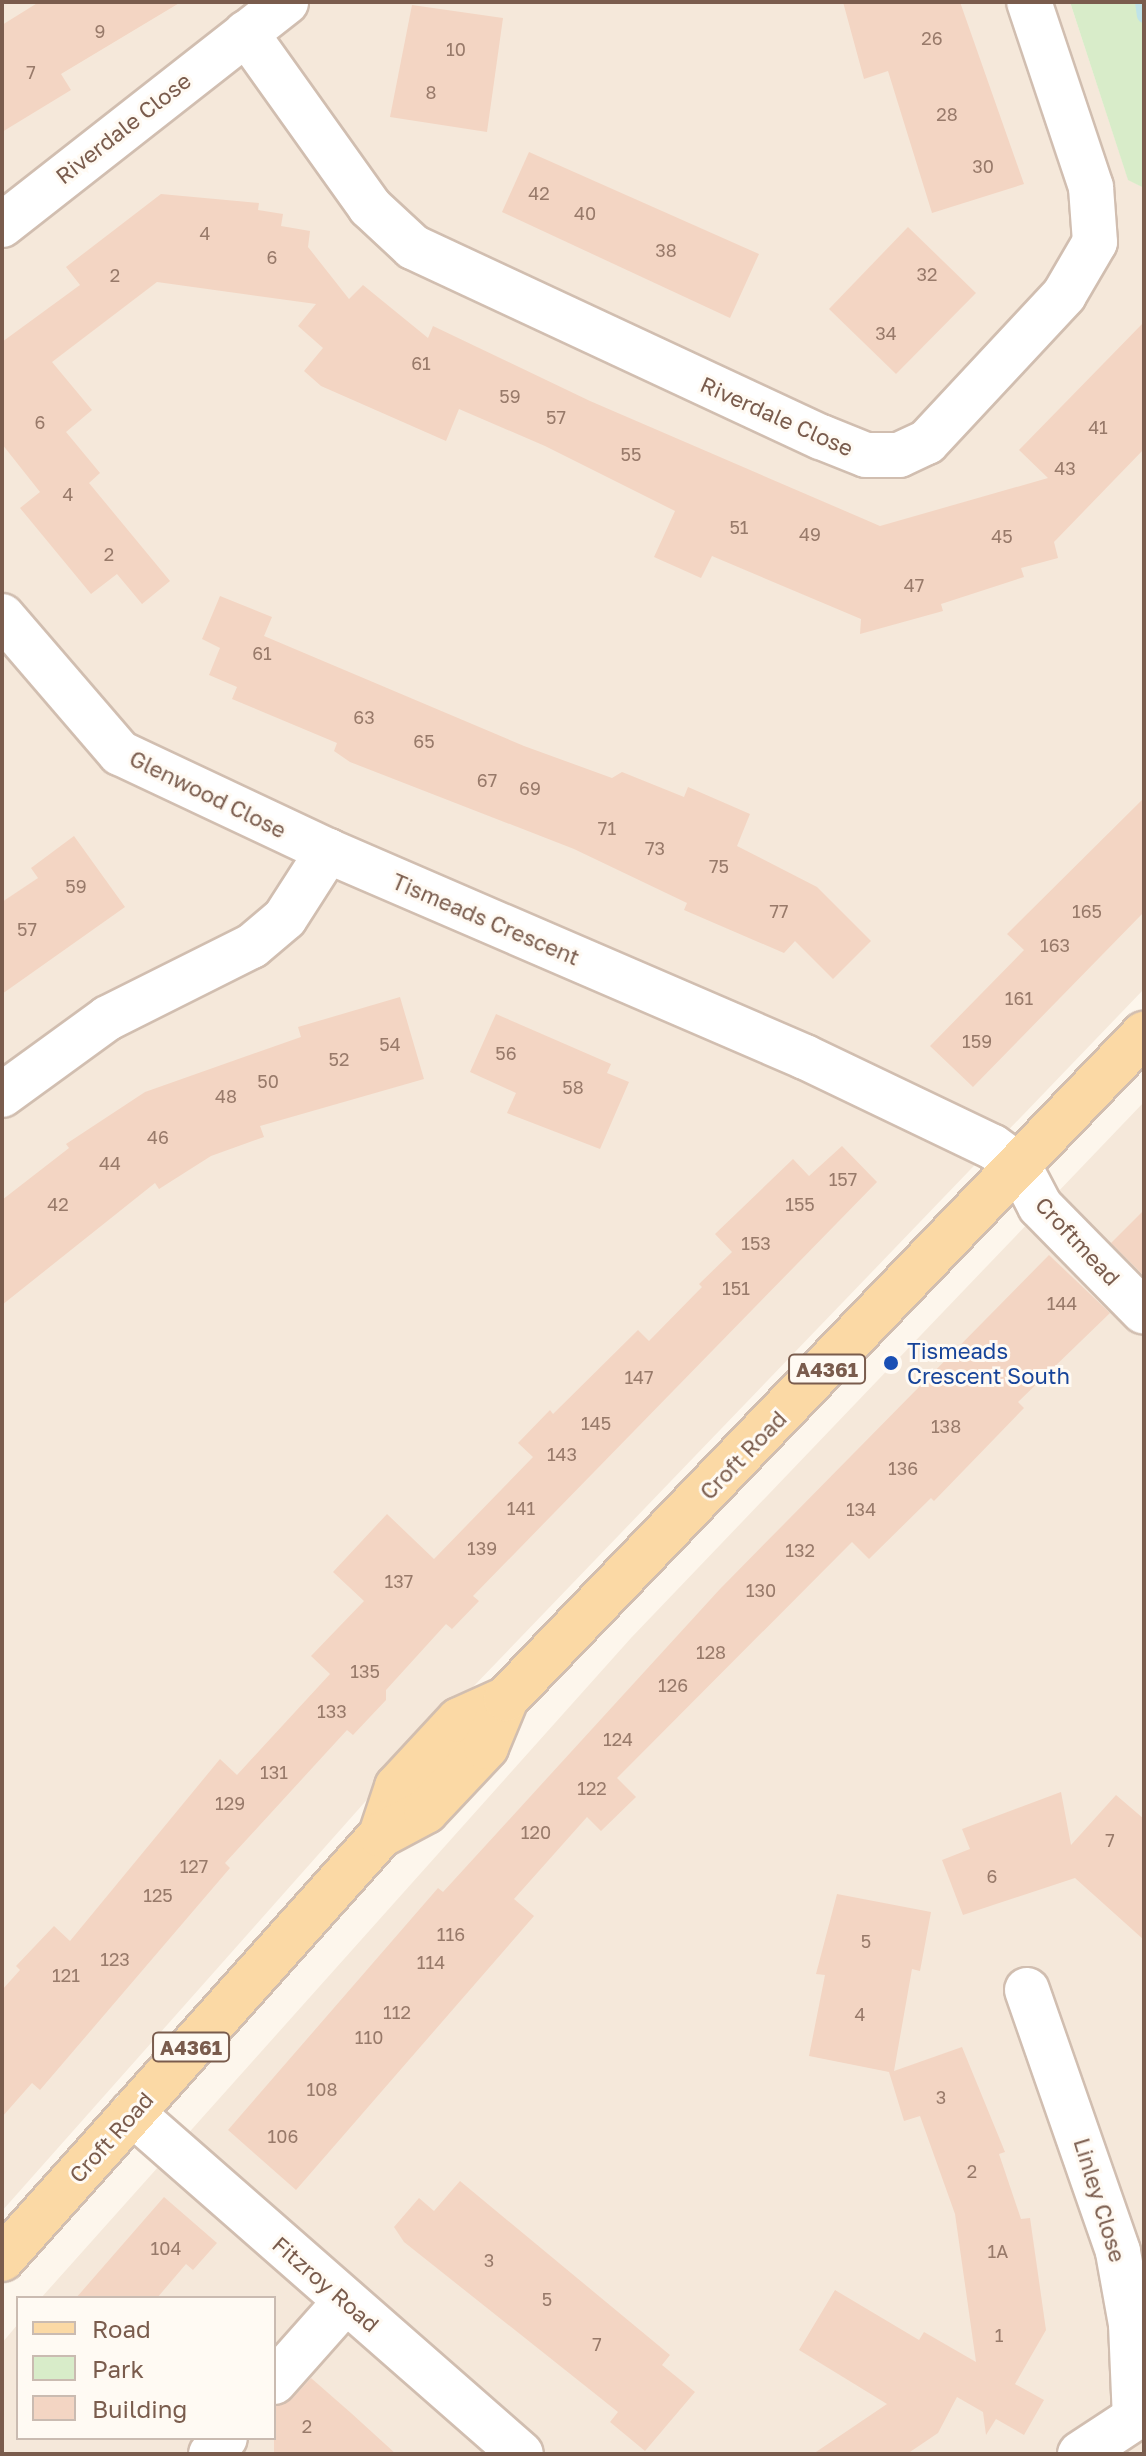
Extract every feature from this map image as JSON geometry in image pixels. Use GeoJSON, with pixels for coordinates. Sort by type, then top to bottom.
{"type":"FeatureCollection","features":[{"type":"Feature","properties":{"kind":"main road","name":"Croft Road"},"geometry":{"type":"LineString","coordinates":[[2,2259],[381,1835],[397,1787],[459,1720],[506,1699],[1144,1034]]}},
{"type":"Feature","properties":{"kind":"street","name":"Riverdale Close"},"geometry":{"type":"LineString","coordinates":[[2,225],[286,2]]}},
{"type":"Feature","properties":{"kind":"street","name":"Riverdale Close"},"geometry":{"type":"LineString","coordinates":[[246,33],[370,207],[413,247],[821,437],[866,455],[899,455],[927,442],[1064,295],[1095,242],[1091,187],[1029,2]]}},
{"type":"Feature","properties":{"kind":"street","name":"Glenwood Close"},"geometry":{"type":"LineString","coordinates":[[2,616],[120,753],[328,851]]}},
{"type":"Feature","properties":{"kind":"street"},"geometry":{"type":"LineString","coordinates":[[2,1095],[108,1018],[252,946],[285,918],[328,851]]}},
{"type":"Feature","properties":{"kind":"street","name":"Tismeads Crescent"},"geometry":{"type":"LineString","coordinates":[[328,851],[805,1057],[967,1133],[1019,1166]]}},
{"type":"Feature","properties":{"kind":"street","name":"Croftmead"},"geometry":{"type":"LineString","coordinates":[[1019,1166],[1040,1206],[1144,1312]]}},
{"type":"Feature","properties":{"kind":"street","name":"Linley Close"},"geometry":{"type":"LineString","coordinates":[[1027,1990],[1118,2252],[1131,2324],[1140,2415]]}},
{"type":"Feature","properties":{"kind":"street","name":"Fitzroy Road"},"geometry":{"type":"LineString","coordinates":[[132,2113],[521,2454]]}},
{"type":"Feature","properties":{"kind":"street"},"geometry":{"type":"LineString","coordinates":[[276,2380],[346,2301]]}},
{"type":"Feature","properties":{"kind":"street"},"geometry":{"type":"LineString","coordinates":[[1080,2454],[1140,2415]]}},
{"type":"Feature","properties":{"kind":"shaded area"},"geometry":{"type":"Polygon","coordinates":[[[2,2],[1070,2],[1128,179],[1144,188],[1144,989],[396,1767],[2,2211],[2,2]]]}},
{"type":"Feature","properties":{"kind":"shaded area"},"geometry":{"type":"Polygon","coordinates":[[[1144,1102],[1144,2454],[2,2454],[2,2343],[16,2326],[16,2440],[276,2440],[276,2296],[43,2296],[631,1638],[1144,1102]]]}},
{"type":"Feature","properties":{"kind":"green space"},"geometry":{"type":"Polygon","coordinates":[[[1070,2],[1144,2],[1144,188],[1128,180],[1070,2]]]}},
{"type":"Feature","properties":{"kind":"building"},"geometry":{"type":"Polygon","coordinates":[[[39,2],[181,2],[61,74],[71,90],[2,132],[2,25],[39,2]]]}},
{"type":"Feature","properties":{"kind":"building"},"geometry":{"type":"Polygon","coordinates":[[[843,2],[960,2],[1024,184],[932,213],[888,71],[864,79],[843,2]]]}},
{"type":"Feature","properties":{"kind":"building"},"geometry":{"type":"Polygon","coordinates":[[[412,5],[503,18],[487,132],[390,117],[412,5]]]}},
{"type":"Feature","properties":{"kind":"building"},"geometry":{"type":"Polygon","coordinates":[[[529,152],[759,254],[730,318],[502,212],[529,152]]]}},
{"type":"Feature","properties":{"kind":"building"},"geometry":{"type":"Polygon","coordinates":[[[161,194],[259,203],[258,210],[283,214],[281,226],[310,231],[308,247],[349,299],[363,285],[428,338],[433,326],[590,401],[880,526],[1048,478],[1019,450],[1144,322],[1144,449],[1054,542],[1058,558],[1021,568],[1024,577],[941,604],[943,611],[860,634],[861,619],[712,556],[701,578],[654,557],[675,511],[545,446],[459,409],[446,441],[321,386],[304,371],[323,348],[298,326],[316,304],[157,282],[52,362],[92,410],[66,432],[100,473],[89,483],[170,581],[142,604],[117,574],[91,594],[20,508],[40,492],[2,444],[2,342],[80,285],[66,267],[161,194]]]}},
{"type":"Feature","properties":{"kind":"building"},"geometry":{"type":"Polygon","coordinates":[[[908,227],[976,293],[896,374],[829,309],[908,227]]]}},
{"type":"Feature","properties":{"kind":"building"},"geometry":{"type":"Polygon","coordinates":[[[220,596],[272,617],[264,636],[524,746],[612,778],[622,772],[684,797],[688,787],[750,814],[737,846],[817,887],[871,941],[833,979],[795,941],[784,953],[684,910],[687,903],[574,849],[350,762],[334,751],[337,743],[232,699],[237,687],[209,675],[220,648],[202,639],[220,596]]]}},
{"type":"Feature","properties":{"kind":"building"},"geometry":{"type":"Polygon","coordinates":[[[1144,798],[1144,912],[973,1087],[930,1046],[1024,950],[1007,934],[1144,798]]]}},
{"type":"Feature","properties":{"kind":"building"},"geometry":{"type":"Polygon","coordinates":[[[74,836],[125,907],[2,994],[2,902],[38,878],[31,868],[74,836]]]}},
{"type":"Feature","properties":{"kind":"building"},"geometry":{"type":"Polygon","coordinates":[[[400,997],[424,1079],[260,1126],[264,1137],[211,1156],[159,1189],[155,1183],[2,1305],[2,1200],[69,1148],[66,1144],[145,1092],[301,1037],[298,1027],[400,997]]]}},
{"type":"Feature","properties":{"kind":"building"},"geometry":{"type":"Polygon","coordinates":[[[496,1014],[611,1064],[607,1073],[629,1082],[600,1149],[507,1113],[516,1093],[470,1072],[496,1014]]]}},
{"type":"Feature","properties":{"kind":"building"},"geometry":{"type":"Polygon","coordinates":[[[842,1146],[877,1182],[473,1596],[479,1601],[452,1629],[446,1624],[386,1690],[386,1700],[353,1735],[347,1730],[225,1863],[230,1868],[40,2090],[32,2083],[2,2117],[2,1990],[20,1970],[16,1966],[54,1926],[70,1941],[220,1759],[237,1775],[330,1674],[311,1656],[364,1601],[333,1572],[387,1514],[434,1559],[533,1457],[518,1443],[550,1410],[553,1414],[638,1330],[649,1341],[702,1287],[699,1284],[732,1252],[715,1234],[793,1159],[809,1176],[842,1146]]]}},
{"type":"Feature","properties":{"kind":"building"},"geometry":{"type":"Polygon","coordinates":[[[1144,1210],[1144,1276],[1111,1243],[1144,1210]]]}},
{"type":"Feature","properties":{"kind":"building"},"geometry":{"type":"Polygon","coordinates":[[[1049,1255],[1110,1313],[1018,1402],[1024,1408],[934,1501],[931,1498],[869,1559],[852,1542],[617,1778],[636,1797],[601,1831],[587,1817],[514,1899],[534,1916],[296,2190],[228,2130],[438,1888],[443,1892],[720,1589],[1049,1255]]]}},
{"type":"Feature","properties":{"kind":"building"},"geometry":{"type":"Polygon","coordinates":[[[1061,1792],[1071,1845],[1116,1795],[1144,1819],[1144,1940],[1075,1878],[963,1915],[942,1860],[970,1849],[962,1829],[1061,1792]]]}},
{"type":"Feature","properties":{"kind":"building"},"geometry":{"type":"Polygon","coordinates":[[[837,1894],[931,1912],[920,1971],[912,1969],[894,2071],[962,2047],[1005,2152],[999,2154],[1021,2219],[1030,2218],[1046,2330],[1015,2384],[1044,2400],[1024,2435],[996,2419],[986,2435],[983,2412],[957,2397],[938,2433],[907,2454],[813,2454],[887,2404],[799,2350],[835,2290],[919,2340],[924,2332],[976,2362],[955,2214],[920,2116],[904,2121],[889,2072],[809,2056],[825,1975],[816,1974],[837,1894]]]}},
{"type":"Feature","properties":{"kind":"building"},"geometry":{"type":"Polygon","coordinates":[[[460,2181],[670,2355],[662,2365],[695,2392],[645,2451],[610,2422],[618,2412],[404,2242],[394,2227],[419,2198],[434,2211],[460,2181]]]}},
{"type":"Feature","properties":{"kind":"building"},"geometry":{"type":"Polygon","coordinates":[[[164,2197],[217,2243],[193,2270],[186,2264],[159,2296],[78,2296],[164,2197]]]}},
{"type":"Feature","properties":{"kind":"building"},"geometry":{"type":"Polygon","coordinates":[[[311,2378],[396,2454],[274,2454],[276,2405],[292,2399],[311,2378]]]}},
{"type":"Feature","properties":{"kind":"waterway"},"geometry":{"type":"LineString","coordinates":[[1142,2],[1144,16]]}},
{"type":"Feature","properties":{"kind":"place","name":"Tismeads Crescent South"},"geometry":{"type":"Point","coordinates":[891,1363]}}]}
